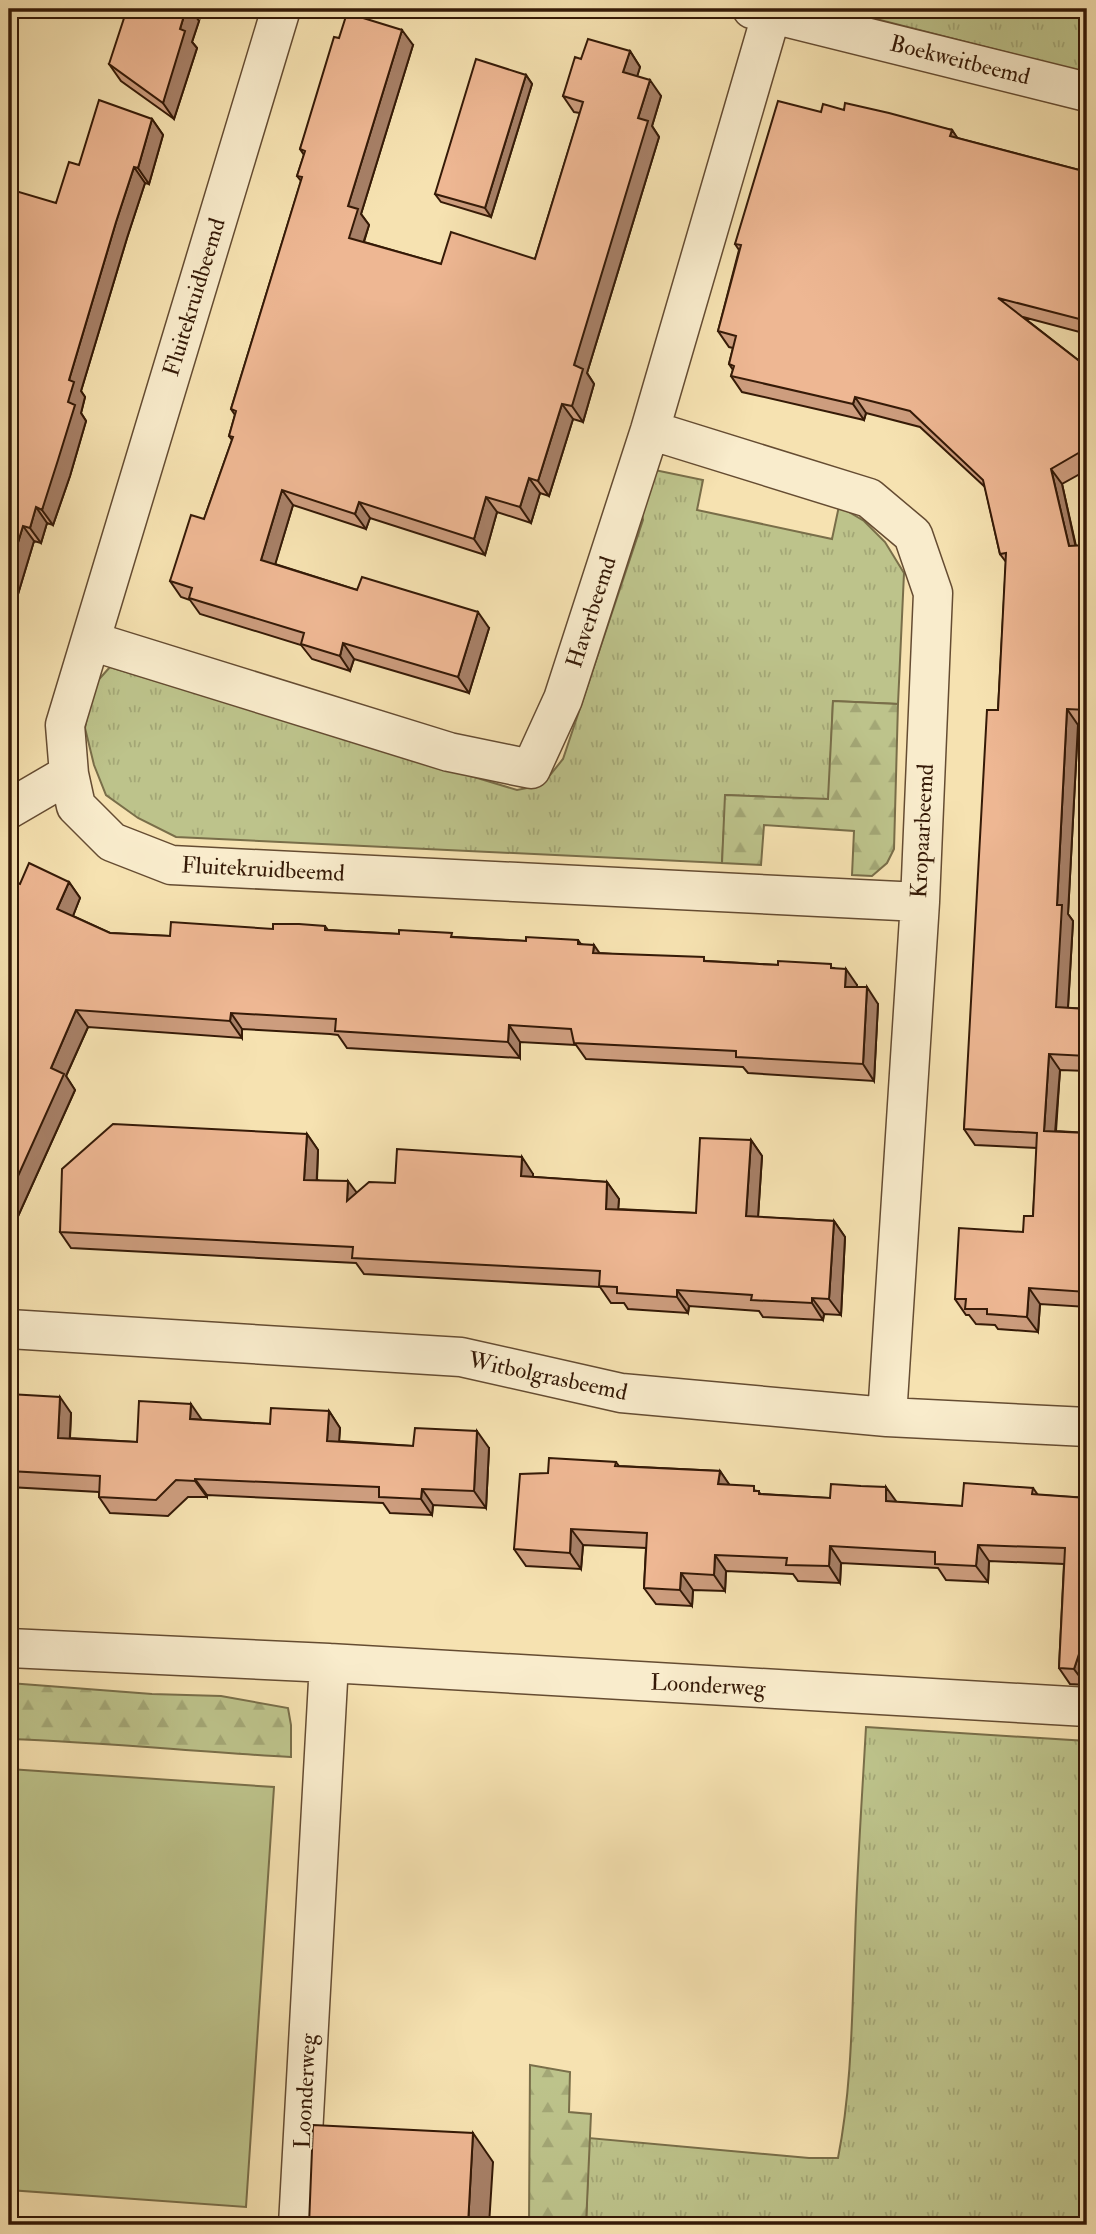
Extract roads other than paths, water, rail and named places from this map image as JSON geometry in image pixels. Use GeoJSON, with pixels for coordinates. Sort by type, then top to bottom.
{"type":"FeatureCollection","features":[{"type":"Feature","properties":{"kind":"street","name":"Fluitekruidbeemd"},"geometry":{"type":"LineString","coordinates":[[281,9],[65,725],[69,775],[76,806],[112,842],[170,865],[919,902]]}},
{"type":"Feature","properties":{"kind":"street","name":"Haverbeemd"},"geometry":{"type":"LineString","coordinates":[[91,641],[449,752],[531,769],[562,699],[650,430],[762,10]]}},
{"type":"Feature","properties":{"kind":"street","name":"Boekweitbeemd"},"geometry":{"type":"LineString","coordinates":[[762,10],[1087,92]]}},
{"type":"Feature","properties":{"kind":"street","name":"Kropaarbeemd"},"geometry":{"type":"LineString","coordinates":[[650,430],[869,498],[913,535],[933,593],[919,902],[887,1417]]}},
{"type":"Feature","properties":{"kind":"street"},"geometry":{"type":"LineString","coordinates":[[9,809],[69,775]]}},
{"type":"Feature","properties":{"kind":"street","name":"Witbolgrasbeemd"},"geometry":{"type":"LineString","coordinates":[[9,1329],[460,1357],[621,1392],[887,1417],[1087,1427]]}},
{"type":"Feature","properties":{"kind":"street","name":"Loonderweg"},"geometry":{"type":"LineString","coordinates":[[9,1648],[329,1663],[1087,1707]]}},
{"type":"Feature","properties":{"kind":"street","name":"Loonderweg"},"geometry":{"type":"LineString","coordinates":[[298,2225],[329,1663]]}}]}
